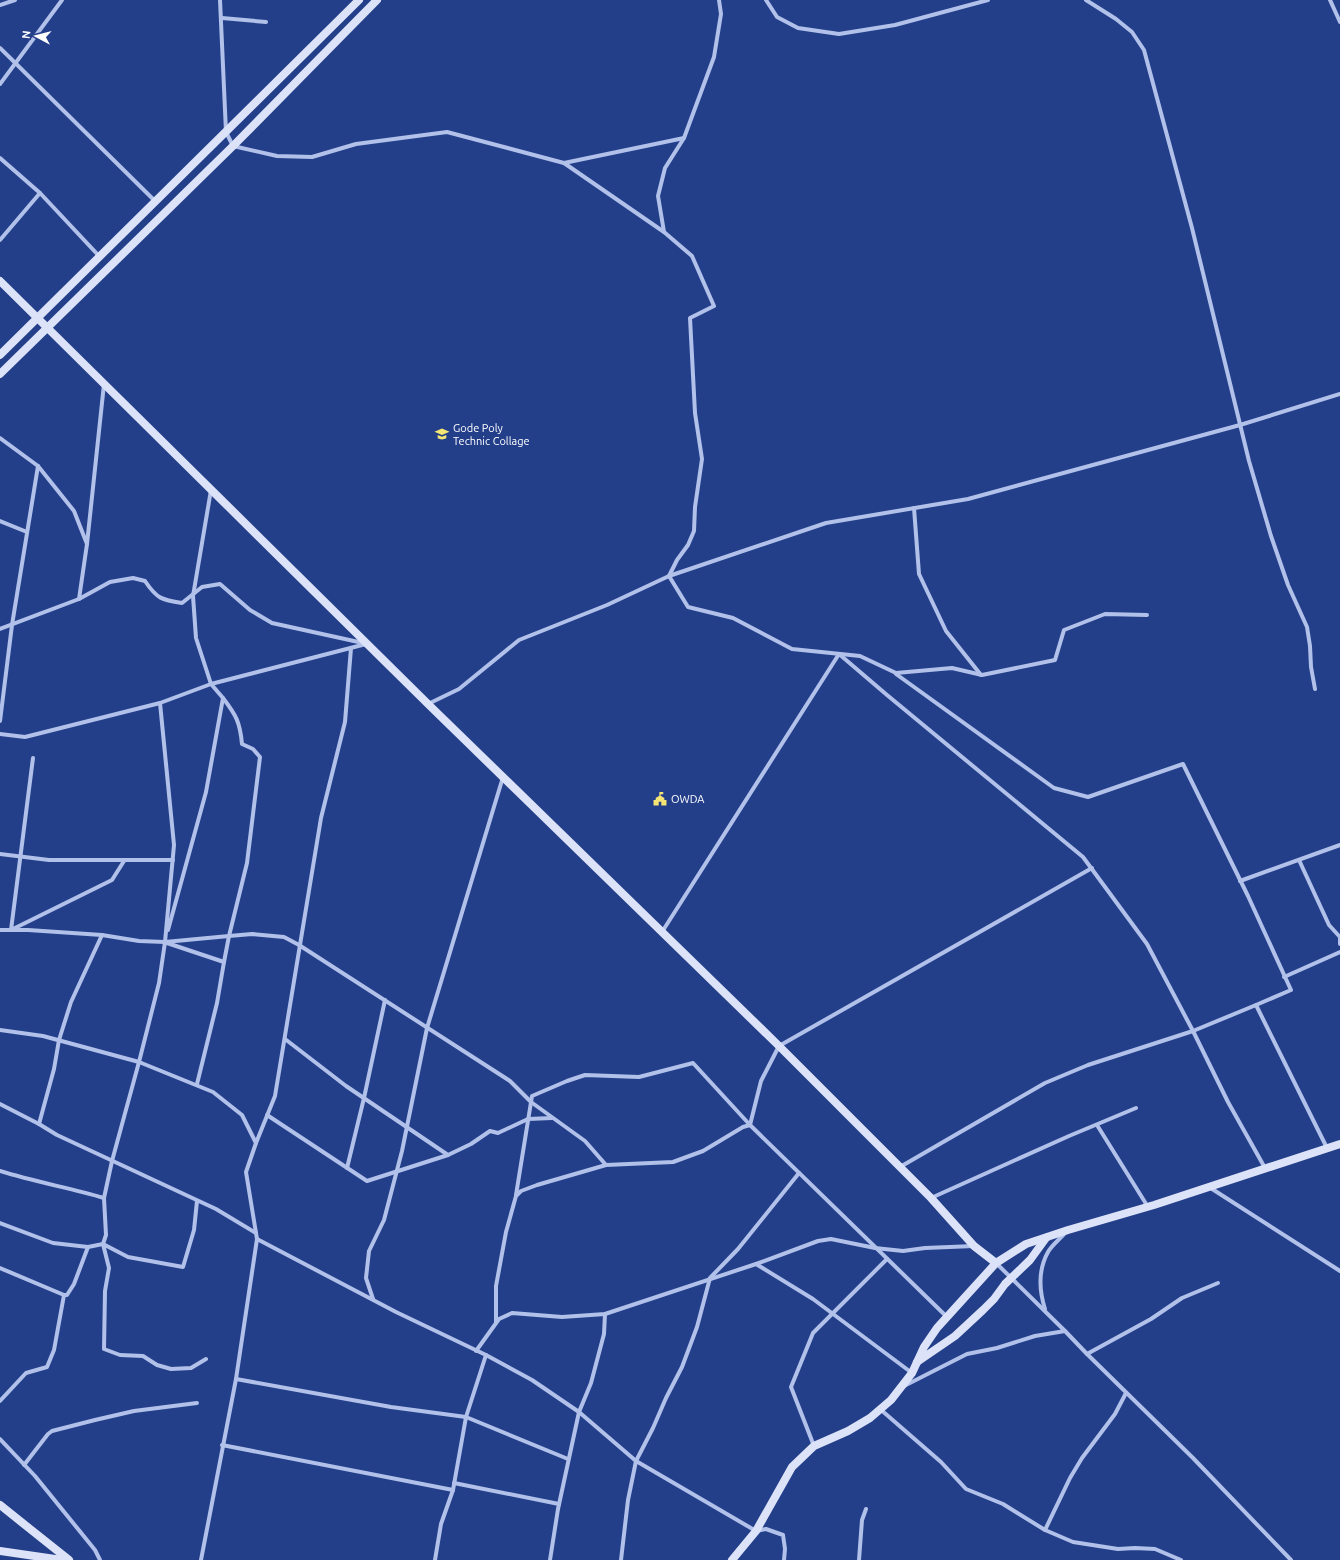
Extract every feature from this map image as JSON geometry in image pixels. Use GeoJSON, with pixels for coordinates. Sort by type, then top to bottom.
{"type":"FeatureCollection","features":[{"type":"Feature","properties":{"kind":"street"},"geometry":{"type":"LineString","coordinates":[[0,5],[14,0]]}},
{"type":"Feature","properties":{"kind":"street"},"geometry":{"type":"LineString","coordinates":[[0,84],[62,0]]}},
{"type":"Feature","properties":{"kind":"street"},"geometry":{"type":"LineString","coordinates":[[220,0],[226,132],[232,146]]}},
{"type":"Feature","properties":{"kind":"street"},"geometry":{"type":"LineString","coordinates":[[0,374],[232,146],[377,0]]}},
{"type":"Feature","properties":{"kind":"street"},"geometry":{"type":"LineString","coordinates":[[664,232],[658,196],[665,168],[684,138],[702,93],[714,57],[720,14],[720,0]]}},
{"type":"Feature","properties":{"kind":"street"},"geometry":{"type":"LineString","coordinates":[[766,0],[777,17],[798,28],[839,34],[895,25],[988,0]]}},
{"type":"Feature","properties":{"kind":"street"},"geometry":{"type":"LineString","coordinates":[[1086,0],[1116,19],[1132,32],[1144,50],[1192,228],[1249,461],[1271,536],[1288,585],[1307,627],[1315,689]]}},
{"type":"Feature","properties":{"kind":"street"},"geometry":{"type":"LineString","coordinates":[[1330,0],[1340,22]]}},
{"type":"Feature","properties":{"kind":"street"},"geometry":{"type":"LineString","coordinates":[[0,355],[357,2],[364,13]]}},
{"type":"Feature","properties":{"kind":"street"},"geometry":{"type":"LineString","coordinates":[[222,18],[266,22]]}},
{"type":"Feature","properties":{"kind":"street"},"geometry":{"type":"LineString","coordinates":[[0,48],[156,202]]}},
{"type":"Feature","properties":{"kind":"street"},"geometry":{"type":"LineString","coordinates":[[232,146],[277,156],[312,157],[356,144],[447,132],[564,163],[664,232],[692,256],[714,306],[690,318],[695,413],[702,459],[695,508],[694,531],[688,545],[677,560],[669,576]]}},
{"type":"Feature","properties":{"kind":"street"},"geometry":{"type":"LineString","coordinates":[[564,163],[684,138]]}},
{"type":"Feature","properties":{"kind":"street"},"geometry":{"type":"LineString","coordinates":[[0,158],[40,193],[100,257]]}},
{"type":"Feature","properties":{"kind":"street"},"geometry":{"type":"LineString","coordinates":[[0,240],[40,193]]}},
{"type":"Feature","properties":{"kind":"street"},"geometry":{"type":"LineString","coordinates":[[0,281],[503,778],[779,1046],[931,1198],[974,1246],[1012,1278],[1192,1458],[1291,1560]]}},
{"type":"Feature","properties":{"kind":"street"},"geometry":{"type":"LineString","coordinates":[[79,599],[87,544],[104,384]]}},
{"type":"Feature","properties":{"kind":"street"},"geometry":{"type":"LineString","coordinates":[[428,704],[460,689],[519,640],[607,606],[669,576],[826,523],[968,499],[1240,425],[1340,394]]}},
{"type":"Feature","properties":{"kind":"street"},"geometry":{"type":"LineString","coordinates":[[0,438],[38,466],[74,511],[87,544]]}},
{"type":"Feature","properties":{"kind":"street"},"geometry":{"type":"LineString","coordinates":[[0,721],[12,625],[38,466]]}},
{"type":"Feature","properties":{"kind":"street"},"geometry":{"type":"LineString","coordinates":[[197,1084],[217,1003],[229,936],[247,863],[260,757],[253,749],[242,744],[240,729],[235,713],[211,684],[196,638],[193,596],[211,489]]}},
{"type":"Feature","properties":{"kind":"street"},"geometry":{"type":"LineString","coordinates":[[914,508],[919,574],[946,631],[982,675]]}},
{"type":"Feature","properties":{"kind":"street"},"geometry":{"type":"LineString","coordinates":[[0,521],[27,532]]}},
{"type":"Feature","properties":{"kind":"street"},"geometry":{"type":"LineString","coordinates":[[669,576],[688,607],[733,618],[792,649],[860,656],[896,673],[1054,788],[1088,797],[1184,764],[1291,990],[1193,1031],[1088,1065],[1045,1083],[900,1167]]}},
{"type":"Feature","properties":{"kind":"street"},"geometry":{"type":"LineString","coordinates":[[0,629],[79,599],[110,582],[133,578],[145,581],[154,594],[167,601],[182,603],[193,596],[202,587],[220,584],[250,610],[272,623],[368,644]]}},
{"type":"Feature","properties":{"kind":"street"},"geometry":{"type":"LineString","coordinates":[[896,673],[952,668],[982,675],[1055,660],[1064,630],[1104,614],[1147,615]]}},
{"type":"Feature","properties":{"kind":"street"},"geometry":{"type":"LineString","coordinates":[[0,734],[25,737],[160,703],[211,684],[368,644]]}},
{"type":"Feature","properties":{"kind":"street"},"geometry":{"type":"LineString","coordinates":[[201,1560],[222,1445],[236,1379],[257,1239],[246,1172],[275,1096],[321,818],[345,722],[351,648]]}},
{"type":"Feature","properties":{"kind":"street"},"geometry":{"type":"LineString","coordinates":[[840,654],[893,700],[1083,857],[1147,944],[1193,1031],[1228,1102],[1265,1168]]}},
{"type":"Feature","properties":{"kind":"street"},"geometry":{"type":"LineString","coordinates":[[662,933],[840,654]]}},
{"type":"Feature","properties":{"kind":"street"},"geometry":{"type":"LineString","coordinates":[[165,942],[206,792],[223,698]]}},
{"type":"Feature","properties":{"kind":"street"},"geometry":{"type":"LineString","coordinates":[[160,703],[174,845],[173,860],[165,942],[159,983],[140,1062],[112,1161],[104,1198],[106,1235],[103,1244],[109,1268],[105,1290],[104,1349],[120,1355],[143,1356],[157,1365],[171,1369],[191,1368],[206,1359]]}},
{"type":"Feature","properties":{"kind":"street"},"geometry":{"type":"LineString","coordinates":[[11,930],[33,758]]}},
{"type":"Feature","properties":{"kind":"street"},"geometry":{"type":"LineString","coordinates":[[373,1300],[366,1278],[369,1251],[384,1220],[407,1128],[427,1028],[503,778]]}},
{"type":"Feature","properties":{"kind":"street"},"geometry":{"type":"LineString","coordinates":[[1240,881],[1340,845]]}},
{"type":"Feature","properties":{"kind":"street"},"geometry":{"type":"LineString","coordinates":[[0,854],[49,860],[173,860]]}},
{"type":"Feature","properties":{"kind":"street"},"geometry":{"type":"LineString","coordinates":[[1299,860],[1329,925],[1340,936],[1340,944]]}},
{"type":"Feature","properties":{"kind":"street"},"geometry":{"type":"LineString","coordinates":[[11,930],[112,880],[124,861]]}},
{"type":"Feature","properties":{"kind":"street"},"geometry":{"type":"LineString","coordinates":[[750,1125],[761,1080],[779,1046],[1092,868]]}},
{"type":"Feature","properties":{"kind":"street"},"geometry":{"type":"LineString","coordinates":[[0,930],[28,930],[102,935],[139,941],[165,942],[252,934],[284,937],[299,945],[510,1081],[531,1102],[585,1141],[606,1165]]}},
{"type":"Feature","properties":{"kind":"street"},"geometry":{"type":"LineString","coordinates":[[39,1124],[54,1069],[59,1040],[71,1002],[102,935]]}},
{"type":"Feature","properties":{"kind":"street"},"geometry":{"type":"LineString","coordinates":[[165,942],[224,962]]}},
{"type":"Feature","properties":{"kind":"street"},"geometry":{"type":"LineString","coordinates":[[1284,977],[1340,952]]}},
{"type":"Feature","properties":{"kind":"street"},"geometry":{"type":"LineString","coordinates":[[347,1168],[385,1000]]}},
{"type":"Feature","properties":{"kind":"street"},"geometry":{"type":"LineString","coordinates":[[1256,1005],[1327,1148]]}},
{"type":"Feature","properties":{"kind":"street"},"geometry":{"type":"LineString","coordinates":[[0,1030],[43,1036],[140,1062],[197,1084],[213,1092],[242,1115],[256,1143]]}},
{"type":"Feature","properties":{"kind":"street"},"geometry":{"type":"LineString","coordinates":[[285,1039],[364,1098],[448,1156]]}},
{"type":"Feature","properties":{"kind":"street"},"geometry":{"type":"LineString","coordinates":[[496,1322],[496,1286],[506,1232],[516,1196],[532,1096],[585,1075],[639,1077],[693,1062],[750,1125],[947,1317]]}},
{"type":"Feature","properties":{"kind":"street"},"geometry":{"type":"LineString","coordinates":[[0,1104],[57,1135],[216,1209],[256,1233]]}},
{"type":"Feature","properties":{"kind":"street"},"geometry":{"type":"LineString","coordinates":[[931,1198],[1069,1136],[1136,1108]]}},
{"type":"Feature","properties":{"kind":"street"},"geometry":{"type":"LineString","coordinates":[[267,1115],[367,1181],[448,1156],[470,1144],[490,1130],[498,1133],[528,1119],[552,1118]]}},
{"type":"Feature","properties":{"kind":"street"},"geometry":{"type":"LineString","coordinates":[[516,1196],[521,1191],[537,1185],[606,1165],[673,1162],[704,1150],[743,1127],[750,1125]]}},
{"type":"Feature","properties":{"kind":"street"},"geometry":{"type":"LineString","coordinates":[[1097,1125],[1148,1207]]}},
{"type":"Feature","properties":{"kind":"street"},"geometry":{"type":"LineString","coordinates":[[732,1560],[756,1531],[792,1467],[814,1446],[848,1431],[870,1418],[890,1400],[912,1373],[924,1348],[937,1328],[996,1263],[1026,1244],[1068,1230],[1148,1207],[1340,1144]]}},
{"type":"Feature","properties":{"kind":"street"},"geometry":{"type":"LineString","coordinates":[[0,1171],[37,1182],[104,1198]]}},
{"type":"Feature","properties":{"kind":"street"},"geometry":{"type":"LineString","coordinates":[[621,1560],[628,1500],[636,1461],[682,1367],[697,1327],[710,1278],[738,1249],[799,1173]]}},
{"type":"Feature","properties":{"kind":"street"},"geometry":{"type":"LineString","coordinates":[[1209,1187],[1340,1271]]}},
{"type":"Feature","properties":{"kind":"street"},"geometry":{"type":"LineString","coordinates":[[0,1223],[53,1243],[88,1247],[103,1244],[128,1257],[184,1267],[194,1230],[197,1201]]}},
{"type":"Feature","properties":{"kind":"street"},"geometry":{"type":"LineString","coordinates":[[1046,1312],[1041,1297],[1040,1280],[1042,1266],[1048,1251],[1068,1230]]}},
{"type":"Feature","properties":{"kind":"street"},"geometry":{"type":"LineString","coordinates":[[476,1351],[499,1318],[512,1313],[562,1317],[605,1314],[756,1264],[818,1241],[831,1238],[875,1248],[903,1251],[925,1248],[974,1246]]}},
{"type":"Feature","properties":{"kind":"street"},"geometry":{"type":"LineString","coordinates":[[917,1363],[955,1336],[994,1299],[1030,1260],[1046,1238]]}},
{"type":"Feature","properties":{"kind":"street"},"geometry":{"type":"LineString","coordinates":[[257,1239],[396,1312],[486,1355],[532,1380],[579,1412],[636,1461],[756,1531],[766,1529],[783,1535],[785,1549],[784,1560]]}},
{"type":"Feature","properties":{"kind":"street"},"geometry":{"type":"LineString","coordinates":[[0,1401],[26,1373],[47,1367],[54,1350],[64,1295],[67,1294],[74,1284],[88,1247]]}},
{"type":"Feature","properties":{"kind":"street"},"geometry":{"type":"LineString","coordinates":[[814,1446],[790,1387],[813,1333],[887,1259]]}},
{"type":"Feature","properties":{"kind":"street"},"geometry":{"type":"LineString","coordinates":[[756,1264],[813,1299],[912,1373]]}},
{"type":"Feature","properties":{"kind":"street"},"geometry":{"type":"LineString","coordinates":[[0,1268],[64,1295]]}},
{"type":"Feature","properties":{"kind":"street"},"geometry":{"type":"LineString","coordinates":[[1087,1354],[1151,1319],[1182,1298],[1218,1283]]}},
{"type":"Feature","properties":{"kind":"street"},"geometry":{"type":"LineString","coordinates":[[550,1560],[568,1459],[579,1412],[591,1383],[604,1334],[605,1314]]}},
{"type":"Feature","properties":{"kind":"street"},"geometry":{"type":"LineString","coordinates":[[902,1387],[967,1354],[997,1348],[1034,1336],[1065,1331]]}},
{"type":"Feature","properties":{"kind":"street"},"geometry":{"type":"LineString","coordinates":[[435,1560],[441,1524],[453,1490],[466,1417],[486,1355]]}},
{"type":"Feature","properties":{"kind":"street"},"geometry":{"type":"LineString","coordinates":[[236,1379],[391,1407],[466,1417],[568,1459]]}},
{"type":"Feature","properties":{"kind":"street"},"geometry":{"type":"LineString","coordinates":[[1045,1530],[1070,1478],[1082,1458],[1115,1414],[1126,1393]]}},
{"type":"Feature","properties":{"kind":"street"},"geometry":{"type":"LineString","coordinates":[[24,1465],[52,1431],[134,1411],[197,1403]]}},
{"type":"Feature","properties":{"kind":"street"},"geometry":{"type":"LineString","coordinates":[[880,1409],[941,1462],[966,1489],[1003,1504],[1045,1530],[1073,1542],[1118,1549],[1155,1549],[1181,1560]]}},
{"type":"Feature","properties":{"kind":"street"},"geometry":{"type":"LineString","coordinates":[[0,1439],[36,1476],[95,1550],[100,1560]]}},
{"type":"Feature","properties":{"kind":"street"},"geometry":{"type":"LineString","coordinates":[[222,1445],[453,1490]]}},
{"type":"Feature","properties":{"kind":"street"},"geometry":{"type":"LineString","coordinates":[[454,1483],[559,1504]]}},
{"type":"Feature","properties":{"kind":"street"},"geometry":{"type":"LineString","coordinates":[[0,1505],[12,1513],[69,1560]]}},
{"type":"Feature","properties":{"kind":"street"},"geometry":{"type":"LineString","coordinates":[[859,1560],[862,1520],[866,1509]]}},
{"type":"Feature","properties":{"kind":"street"},"geometry":{"type":"LineString","coordinates":[[0,1550],[12,1556],[62,1560]]}},
{"type":"Feature","properties":{"kind":"place","name":"Gode Poly Technic Collage"},"geometry":{"type":"Point","coordinates":[442,434]}},
{"type":"Feature","properties":{"kind":"place","name":"OWDA"},"geometry":{"type":"Point","coordinates":[660,799]}}]}
